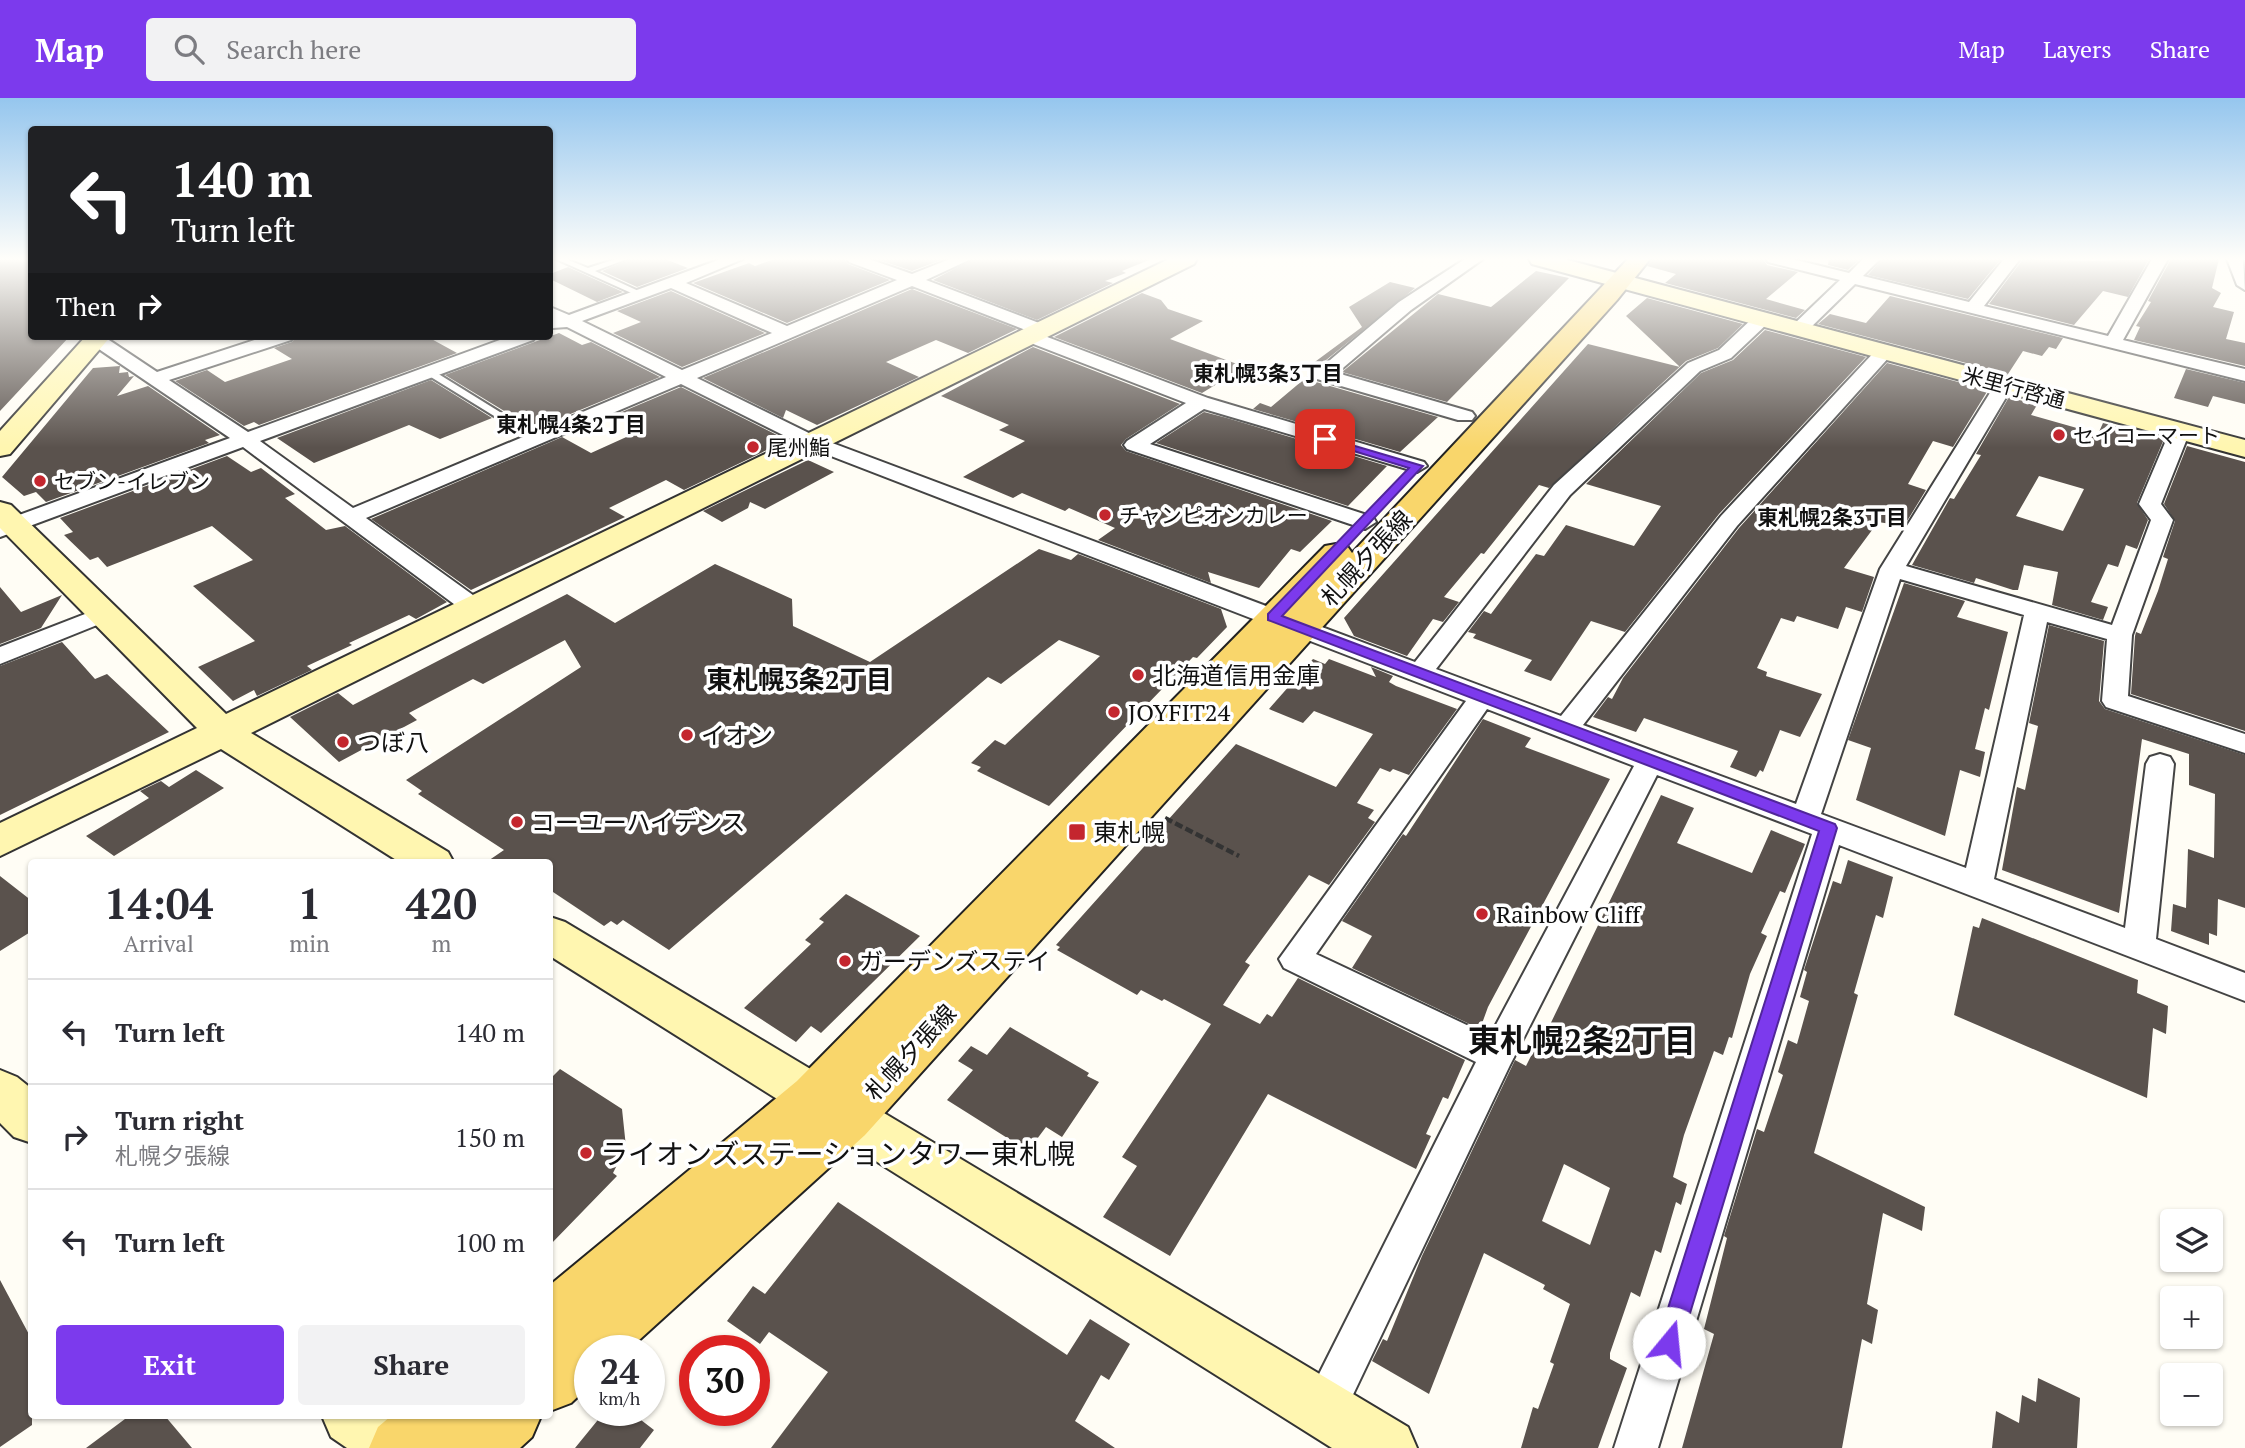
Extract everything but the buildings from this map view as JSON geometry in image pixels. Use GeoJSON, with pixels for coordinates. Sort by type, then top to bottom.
{"type":"FeatureCollection","features":[{"type":"Feature","properties":{"kind":"main road","name":"札幌夕張線"},"geometry":{"type":"LineString","coordinates":[[1287,623],[1365,522],[1465,416],[1562,322]]}},
{"type":"Feature","properties":{"kind":"main road","name":"札幌夕張線"},"geometry":{"type":"LineString","coordinates":[[553,1379],[831,1107],[1568,322]]}},
{"type":"Feature","properties":{"kind":"main road","name":"札幌夕張線"},"geometry":{"type":"LineString","coordinates":[[553,1319],[831,1107]]}},
{"type":"Feature","properties":{"kind":"main road"},"geometry":{"type":"LineString","coordinates":[[474,1448],[508,1419]]}},
{"type":"Feature","properties":{"kind":"street"},"geometry":{"type":"LineString","coordinates":[[560,322],[682,377],[812,442],[2245,987]]}},
{"type":"Feature","properties":{"kind":"street"},"geometry":{"type":"LineString","coordinates":[[762,322],[787,333]]}},
{"type":"Feature","properties":{"kind":"street"},"geometry":{"type":"LineString","coordinates":[[351,517],[813,322]]}},
{"type":"Feature","properties":{"kind":"street"},"geometry":{"type":"LineString","coordinates":[[1009,322],[1201,402],[1417,466]]}},
{"type":"Feature","properties":{"kind":"street"},"geometry":{"type":"LineString","coordinates":[[0,841],[1057,322]]}},
{"type":"Feature","properties":{"kind":"street"},"geometry":{"type":"LineString","coordinates":[[1386,322],[1324,375],[1465,416]]}},
{"type":"Feature","properties":{"kind":"street"},"geometry":{"type":"LineString","coordinates":[[1420,673],[1562,490],[1694,367],[1725,354],[1759,322]]}},
{"type":"Feature","properties":{"kind":"street","name":"米里行啓通"},"geometry":{"type":"LineString","coordinates":[[1773,322],[2245,449]]}},
{"type":"Feature","properties":{"kind":"street"},"geometry":{"type":"LineString","coordinates":[[1799,329],[1806,322]]}},
{"type":"Feature","properties":{"kind":"street"},"geometry":{"type":"LineString","coordinates":[[2034,322],[2245,374]]}},
{"type":"Feature","properties":{"kind":"street"},"geometry":{"type":"LineString","coordinates":[[2113,342],[2125,322]]}},
{"type":"Feature","properties":{"kind":"street"},"geometry":{"type":"LineString","coordinates":[[0,448],[96,340]]}},
{"type":"Feature","properties":{"kind":"street"},"geometry":{"type":"LineString","coordinates":[[101,340],[246,440],[475,608]]}},
{"type":"Feature","properties":{"kind":"street"},"geometry":{"type":"LineString","coordinates":[[154,379],[273,340]]}},
{"type":"Feature","properties":{"kind":"street"},"geometry":{"type":"LineString","coordinates":[[427,859],[223,733],[103,614],[4,522],[246,440],[516,340]]}},
{"type":"Feature","properties":{"kind":"street"},"geometry":{"type":"LineString","coordinates":[[1566,728],[1729,522],[1885,351]]}},
{"type":"Feature","properties":{"kind":"street"},"geometry":{"type":"LineString","coordinates":[[1636,1448],[1892,569],[2005,384]]}},
{"type":"Feature","properties":{"kind":"street"},"geometry":{"type":"LineString","coordinates":[[1201,402],[1134,445],[1365,522]]}},
{"type":"Feature","properties":{"kind":"street"},"geometry":{"type":"LineString","coordinates":[[2180,431],[2150,504],[2162,520],[2120,635],[2115,701],[2245,744]]}},
{"type":"Feature","properties":{"kind":"street"},"geometry":{"type":"LineString","coordinates":[[1892,569],[2120,635]]}},
{"type":"Feature","properties":{"kind":"street"},"geometry":{"type":"LineString","coordinates":[[1978,884],[2037,612]]}},
{"type":"Feature","properties":{"kind":"street"},"geometry":{"type":"LineString","coordinates":[[0,656],[103,614]]}},
{"type":"Feature","properties":{"kind":"street"},"geometry":{"type":"LineString","coordinates":[[1482,696],[1295,959],[1497,1056]]}},
{"type":"Feature","properties":{"kind":"street"},"geometry":{"type":"LineString","coordinates":[[1324,1409],[1497,1056],[1650,761]]}},
{"type":"Feature","properties":{"kind":"street"},"geometry":{"type":"LineString","coordinates":[[2139,946],[2160,764]]}},
{"type":"Feature","properties":{"kind":"street"},"geometry":{"type":"LineString","coordinates":[[553,936],[1387,1448]]}},
{"type":"Feature","properties":{"kind":"street"},"geometry":{"type":"LineString","coordinates":[[0,1092],[28,1117]]}},
{"type":"Feature","properties":{"kind":"street"},"geometry":{"type":"LineString","coordinates":[[359,1419],[409,1440]]}},
{"type":"Feature","properties":{"kind":"lane"},"geometry":{"type":"LineString","coordinates":[[429,372],[537,438]]}},
{"type":"Feature","properties":{"kind":"path"},"geometry":{"type":"LineString","coordinates":[[1161,817],[1239,856]]}},
{"type":"Feature","properties":{"kind":"place","name":"セイコーマート"},"geometry":{"type":"Point","coordinates":[2059,435]}},
{"type":"Feature","properties":{"kind":"place","name":"尾州鮨"},"geometry":{"type":"Point","coordinates":[753,447]}},
{"type":"Feature","properties":{"kind":"place","name":"セブン-イレブン"},"geometry":{"type":"Point","coordinates":[40,481]}},
{"type":"Feature","properties":{"kind":"place","name":"チャンピオンカレー"},"geometry":{"type":"Point","coordinates":[1105,515]}},
{"type":"Feature","properties":{"kind":"place","name":"北海道信用金庫"},"geometry":{"type":"Point","coordinates":[1138,675]}},
{"type":"Feature","properties":{"kind":"place","name":"JOYFIT24"},"geometry":{"type":"Point","coordinates":[1114,712]}},
{"type":"Feature","properties":{"kind":"place","name":"イオン"},"geometry":{"type":"Point","coordinates":[687,735]}},
{"type":"Feature","properties":{"kind":"place","name":"つぼ八"},"geometry":{"type":"Point","coordinates":[343,742]}},
{"type":"Feature","properties":{"kind":"place","name":"コーユーハイデンス"},"geometry":{"type":"Point","coordinates":[517,822]}},
{"type":"Feature","properties":{"kind":"place","name":"東札幌"},"geometry":{"type":"Point","coordinates":[1077,832]}},
{"type":"Feature","properties":{"kind":"place","name":"Rainbow Cliff"},"geometry":{"type":"Point","coordinates":[1482,914]}},
{"type":"Feature","properties":{"kind":"place","name":"ガーデンズステイ"},"geometry":{"type":"Point","coordinates":[845,961]}},
{"type":"Feature","properties":{"kind":"place","name":"ライオンズステーションタワー東札幌"},"geometry":{"type":"Point","coordinates":[586,1153]}},
{"type":"Feature","properties":{"kind":"district","name":"東札幌3条3丁目"},"geometry":{"type":"Point","coordinates":[1268,373]}},
{"type":"Feature","properties":{"kind":"district","name":"東札幌4条2丁目"},"geometry":{"type":"Point","coordinates":[571,424]}},
{"type":"Feature","properties":{"kind":"district","name":"東札幌2条3丁目"},"geometry":{"type":"Point","coordinates":[1832,517]}},
{"type":"Feature","properties":{"kind":"district","name":"東札幌3条2丁目"},"geometry":{"type":"Point","coordinates":[799,679]}},
{"type":"Feature","properties":{"kind":"district","name":"東札幌2条2丁目"},"geometry":{"type":"Point","coordinates":[1582,1040]}},
{"type":"Feature","properties":{"kind":"route"},"geometry":{"type":"LineString","coordinates":[[1325,439],[1417,466],[1273,617],[1829,828],[1669,1343]]}}]}
